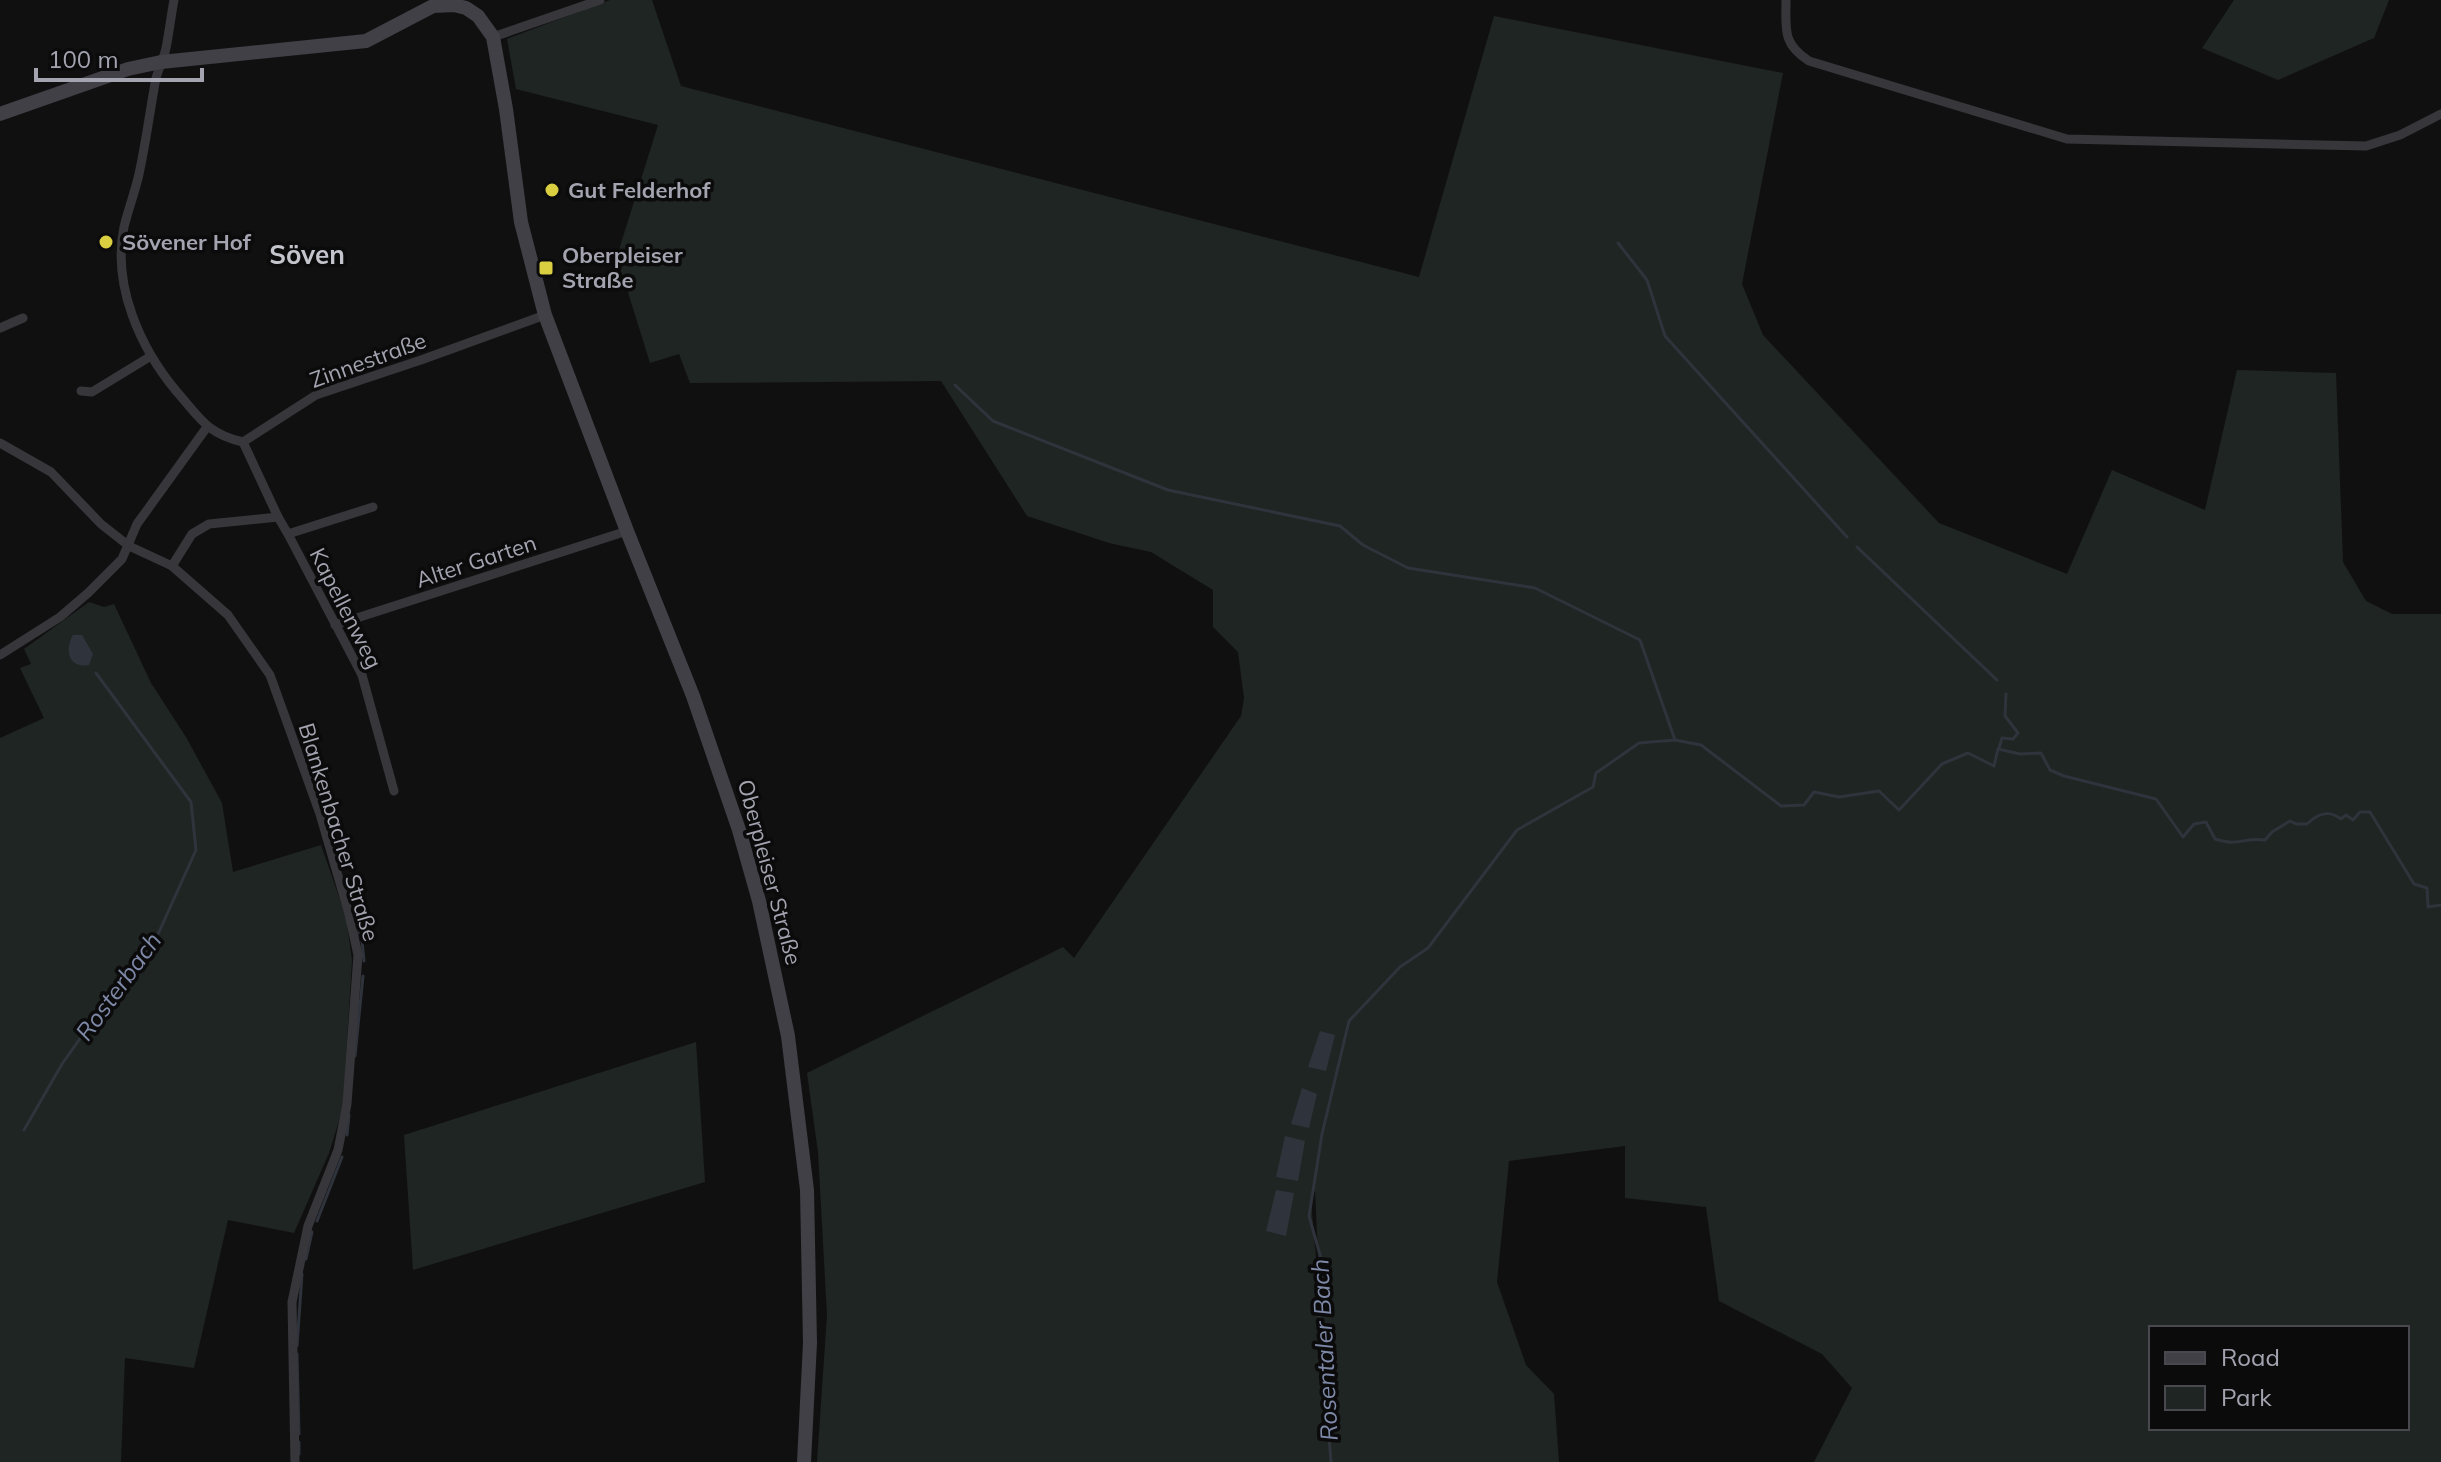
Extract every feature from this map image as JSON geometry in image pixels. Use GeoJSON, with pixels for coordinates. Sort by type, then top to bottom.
{"type":"FeatureCollection","features":[{"type":"Feature","properties":{"kind":"main road"},"geometry":{"type":"LineString","coordinates":[[0,114],[128,69],[161,62],[366,41],[442,4],[466,8],[478,16],[493,37]]}},
{"type":"Feature","properties":{"kind":"main road","name":"Oberpleiser Straße"},"geometry":{"type":"LineString","coordinates":[[493,37],[521,222],[545,315],[693,696],[739,830],[759,901],[788,1036],[807,1190],[810,1343],[804,1462]]}},
{"type":"Feature","properties":{"kind":"street"},"geometry":{"type":"LineString","coordinates":[[174,0],[139,177],[124,228],[123,278],[132,315],[151,356],[169,382],[207,427],[222,438],[243,442]]}},
{"type":"Feature","properties":{"kind":"street"},"geometry":{"type":"LineString","coordinates":[[493,37],[600,0]]}},
{"type":"Feature","properties":{"kind":"street"},"geometry":{"type":"LineString","coordinates":[[1786,0],[1786,31],[1790,46],[1809,61],[2067,139],[2366,146],[2400,135],[2441,114]]}},
{"type":"Feature","properties":{"kind":"street","name":"Zinnestraße"},"geometry":{"type":"LineString","coordinates":[[243,442],[316,395],[545,315]]}},
{"type":"Feature","properties":{"kind":"street"},"geometry":{"type":"LineString","coordinates":[[0,328],[23,318]]}},
{"type":"Feature","properties":{"kind":"street"},"geometry":{"type":"LineString","coordinates":[[81,391],[92,392],[151,356]]}},
{"type":"Feature","properties":{"kind":"street"},"geometry":{"type":"LineString","coordinates":[[0,655],[50,625],[122,559],[137,524],[207,427]]}},
{"type":"Feature","properties":{"kind":"street","name":"Kapellenweg"},"geometry":{"type":"LineString","coordinates":[[243,442],[278,517],[362,675],[394,791]]}},
{"type":"Feature","properties":{"kind":"street","name":"Blankenbacher Straße"},"geometry":{"type":"LineString","coordinates":[[0,443],[51,472],[101,524],[129,546],[172,566],[228,615],[270,675],[320,814],[349,914],[358,955],[347,1104],[338,1150],[308,1226],[292,1302],[295,1462]]}},
{"type":"Feature","properties":{"kind":"street","name":"Kapellenweg"},"geometry":{"type":"LineString","coordinates":[[288,534],[373,507]]}},
{"type":"Feature","properties":{"kind":"street"},"geometry":{"type":"LineString","coordinates":[[172,566],[192,534],[209,524],[278,517]]}},
{"type":"Feature","properties":{"kind":"street","name":"Alter Garten"},"geometry":{"type":"LineString","coordinates":[[335,625],[627,531]]}},
{"type":"Feature","properties":{"kind":"green space"},"geometry":{"type":"Polygon","coordinates":[[[610,0],[652,0],[681,86],[1419,277],[1494,16],[1783,73],[1742,284],[1763,335],[1939,523],[2067,574],[2112,470],[2205,510],[2237,370],[2336,373],[2343,562],[2366,601],[2392,614],[2441,614],[2441,1462],[1814,1462],[1852,1388],[1822,1354],[1719,1301],[1706,1207],[1625,1198],[1625,1146],[1509,1161],[1497,1282],[1526,1365],[1554,1394],[1559,1462],[817,1462],[827,1315],[818,1152],[807,1073],[1063,947],[1074,958],[1241,716],[1244,698],[1238,652],[1213,627],[1213,590],[1151,552],[1109,543],[1027,516],[941,381],[690,383],[679,354],[650,363],[626,286],[607,288],[658,125],[516,89],[507,39],[610,0]],[[1315,1190],[1311,1202],[1320,1301],[1315,1190]]]}},
{"type":"Feature","properties":{"kind":"green space"},"geometry":{"type":"Polygon","coordinates":[[[2234,0],[2389,0],[2374,38],[2278,80],[2202,48],[2234,0]]]}},
{"type":"Feature","properties":{"kind":"green space"},"geometry":{"type":"Polygon","coordinates":[[[89,602],[104,607],[114,604],[151,683],[186,737],[222,803],[233,872],[321,845],[346,917],[352,960],[343,1108],[329,1153],[294,1233],[228,1220],[194,1368],[125,1358],[121,1462],[0,1462],[0,738],[44,718],[20,668],[31,664],[24,649],[89,602]]]}},
{"type":"Feature","properties":{"kind":"green space"},"geometry":{"type":"Polygon","coordinates":[[[696,1042],[705,1182],[413,1270],[404,1135],[696,1042]]]}},
{"type":"Feature","properties":{"kind":"shaded area"},"geometry":{"type":"Polygon","coordinates":[[[73,635],[82,635],[93,654],[89,665],[77,664],[70,657],[73,635]]]}},
{"type":"Feature","properties":{"kind":"shaded area"},"geometry":{"type":"Polygon","coordinates":[[[1320,1031],[1335,1035],[1326,1071],[1308,1067],[1320,1031]]]}},
{"type":"Feature","properties":{"kind":"shaded area"},"geometry":{"type":"Polygon","coordinates":[[[1302,1088],[1317,1094],[1309,1128],[1291,1124],[1302,1088]]]}},
{"type":"Feature","properties":{"kind":"shaded area"},"geometry":{"type":"Polygon","coordinates":[[[1285,1136],[1305,1141],[1298,1181],[1276,1177],[1285,1136]]]}},
{"type":"Feature","properties":{"kind":"shaded area"},"geometry":{"type":"Polygon","coordinates":[[[1276,1190],[1294,1193],[1286,1236],[1266,1231],[1276,1190]]]}},
{"type":"Feature","properties":{"kind":"waterway"},"geometry":{"type":"LineString","coordinates":[[1618,243],[1647,280],[1665,336],[1847,537]]}},
{"type":"Feature","properties":{"kind":"waterway"},"geometry":{"type":"LineString","coordinates":[[955,385],[993,421],[1168,490],[1340,526],[1363,545],[1408,568],[1535,588],[1640,640],[1675,740]]}},
{"type":"Feature","properties":{"kind":"waterway"},"geometry":{"type":"LineString","coordinates":[[1857,547],[1997,680]]}},
{"type":"Feature","properties":{"kind":"waterway","name":"Rosterbach"},"geometry":{"type":"LineString","coordinates":[[24,1130],[62,1064],[111,995],[154,943],[196,850],[191,802],[96,673]]}},
{"type":"Feature","properties":{"kind":"waterway"},"geometry":{"type":"LineString","coordinates":[[1999,748],[2002,738],[2013,739],[2018,733],[2005,716],[2006,694]]}},
{"type":"Feature","properties":{"kind":"waterway","name":"Rosentaler Bach"},"geometry":{"type":"LineString","coordinates":[[1331,1462],[1317,1284],[1322,1262],[1309,1216],[1322,1134],[1349,1021],[1400,967],[1428,948],[1517,830],[1593,787],[1596,773],[1639,743],[1675,740],[1701,745],[1781,806],[1804,805],[1814,792],[1839,797],[1879,791],[1899,810],[1942,764],[1968,753],[1994,766],[1998,749],[2020,754],[2041,753],[2050,770],[2064,776],[2156,799],[2183,837],[2194,824],[2206,822],[2215,839],[2230,842],[2265,840],[2290,821],[2307,824],[2319,815],[2327,814],[2341,819],[2346,815],[2353,820],[2360,812],[2370,812],[2414,884],[2427,888],[2428,907],[2441,905]]}},
{"type":"Feature","properties":{"kind":"waterway"},"geometry":{"type":"LineString","coordinates":[[353,911],[364,961]]}},
{"type":"Feature","properties":{"kind":"waterway"},"geometry":{"type":"LineString","coordinates":[[355,1056],[363,976]]}},
{"type":"Feature","properties":{"kind":"waterway"},"geometry":{"type":"LineString","coordinates":[[347,1135],[349,1115]]}},
{"type":"Feature","properties":{"kind":"waterway"},"geometry":{"type":"LineString","coordinates":[[317,1221],[342,1157]]}},
{"type":"Feature","properties":{"kind":"waterway"},"geometry":{"type":"LineString","coordinates":[[306,1259],[312,1232]]}},
{"type":"Feature","properties":{"kind":"waterway"},"geometry":{"type":"LineString","coordinates":[[297,1346],[302,1274]]}},
{"type":"Feature","properties":{"kind":"waterway"},"geometry":{"type":"LineString","coordinates":[[297,1354],[299,1434]]}},
{"type":"Feature","properties":{"kind":"waterway"},"geometry":{"type":"LineString","coordinates":[[299,1442],[299,1454]]}},
{"type":"Feature","properties":{"kind":"place","name":"Gut Felderhof"},"geometry":{"type":"Point","coordinates":[552,190]}},
{"type":"Feature","properties":{"kind":"place","name":"Sövener Hof"},"geometry":{"type":"Point","coordinates":[106,242]}},
{"type":"Feature","properties":{"kind":"place","name":"Oberpleiser Straße"},"geometry":{"type":"Point","coordinates":[546,268]}},
{"type":"Feature","properties":{"kind":"district","name":"Söven"},"geometry":{"type":"Point","coordinates":[307,254]}}]}
